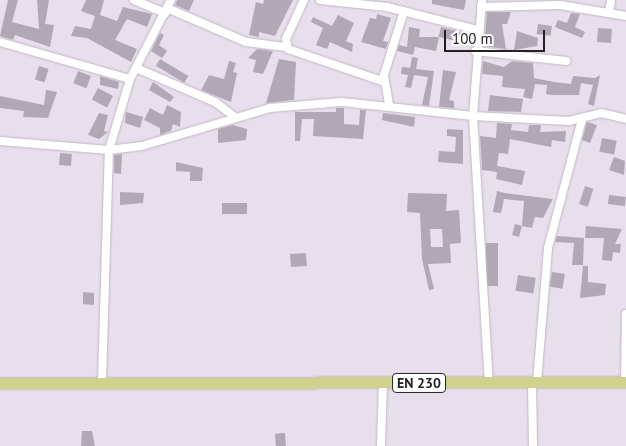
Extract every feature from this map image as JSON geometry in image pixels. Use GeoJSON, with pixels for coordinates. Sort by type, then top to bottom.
{"type":"FeatureCollection","features":[{"type":"Feature","properties":{"kind":"main road","name":"EN 230"},"geometry":{"type":"LineString","coordinates":[[0,383],[625,382]]}},
{"type":"Feature","properties":{"kind":"street"},"geometry":{"type":"LineString","coordinates":[[134,0],[246,42],[286,47],[385,82]]}},
{"type":"Feature","properties":{"kind":"street"},"geometry":{"type":"LineString","coordinates":[[102,382],[109,150],[130,79],[171,0]]}},
{"type":"Feature","properties":{"kind":"street"},"geometry":{"type":"LineString","coordinates":[[286,47],[304,0]]}},
{"type":"Feature","properties":{"kind":"street"},"geometry":{"type":"LineString","coordinates":[[320,0],[404,11],[477,30]]}},
{"type":"Feature","properties":{"kind":"street"},"geometry":{"type":"LineString","coordinates":[[609,13],[611,0]]}},
{"type":"Feature","properties":{"kind":"street"},"geometry":{"type":"LineString","coordinates":[[489,383],[473,116],[475,52],[482,4],[560,5],[626,16]]}},
{"type":"Feature","properties":{"kind":"street"},"geometry":{"type":"LineString","coordinates":[[388,104],[385,82],[404,11]]}},
{"type":"Feature","properties":{"kind":"street"},"geometry":{"type":"LineString","coordinates":[[0,42],[130,79]]}},
{"type":"Feature","properties":{"kind":"street"},"geometry":{"type":"LineString","coordinates":[[475,52],[566,61]]}},
{"type":"Feature","properties":{"kind":"street"},"geometry":{"type":"LineString","coordinates":[[136,68],[215,102],[236,118]]}},
{"type":"Feature","properties":{"kind":"street"},"geometry":{"type":"LineString","coordinates":[[0,140],[109,150],[142,146],[270,108],[342,102],[388,104],[473,116],[582,119],[601,113],[626,119]]}},
{"type":"Feature","properties":{"kind":"street"},"geometry":{"type":"LineString","coordinates":[[534,446],[534,382],[548,248],[582,119]]}},
{"type":"Feature","properties":{"kind":"street"},"geometry":{"type":"LineString","coordinates":[[625,382],[626,314]]}},
{"type":"Feature","properties":{"kind":"street"},"geometry":{"type":"LineString","coordinates":[[382,446],[383,383]]}},
{"type":"Feature","properties":{"kind":"building"},"geometry":{"type":"Polygon","coordinates":[[[8,0],[18,0],[12,22],[39,29],[37,0],[49,0],[45,24],[54,25],[50,47],[15,35],[13,40],[0,36],[8,0]]]}},
{"type":"Feature","properties":{"kind":"building"},"geometry":{"type":"Polygon","coordinates":[[[86,0],[104,0],[100,15],[117,21],[123,7],[152,14],[147,27],[127,19],[115,40],[137,49],[131,62],[87,38],[71,36],[75,26],[91,29],[95,16],[81,11],[86,0]]]}},
{"type":"Feature","properties":{"kind":"building"},"geometry":{"type":"Polygon","coordinates":[[[177,0],[194,0],[189,11],[175,5],[177,0]]]}},
{"type":"Feature","properties":{"kind":"building"},"geometry":{"type":"Polygon","coordinates":[[[264,0],[293,0],[275,36],[259,32],[259,37],[249,35],[256,2],[263,4],[264,0]]]}},
{"type":"Feature","properties":{"kind":"building"},"geometry":{"type":"Polygon","coordinates":[[[432,0],[466,0],[464,10],[432,4],[432,0]]]}},
{"type":"Feature","properties":{"kind":"building"},"geometry":{"type":"Polygon","coordinates":[[[487,12],[511,12],[507,24],[502,24],[506,49],[484,46],[487,12]]]}},
{"type":"Feature","properties":{"kind":"building"},"geometry":{"type":"Polygon","coordinates":[[[571,13],[580,14],[575,27],[585,32],[582,38],[555,27],[558,20],[567,23],[571,13]]]}},
{"type":"Feature","properties":{"kind":"building"},"geometry":{"type":"Polygon","coordinates":[[[377,14],[391,18],[383,41],[388,42],[386,49],[361,42],[370,18],[376,19],[377,14]]]}},
{"type":"Feature","properties":{"kind":"building"},"geometry":{"type":"Polygon","coordinates":[[[338,15],[354,23],[346,41],[353,44],[352,52],[330,42],[327,49],[316,45],[323,28],[311,22],[313,17],[332,26],[338,15]]]}},
{"type":"Feature","properties":{"kind":"building"},"geometry":{"type":"Polygon","coordinates":[[[538,24],[552,26],[550,36],[537,34],[538,24]]]}},
{"type":"Feature","properties":{"kind":"building"},"geometry":{"type":"Polygon","coordinates":[[[409,27],[420,29],[419,37],[439,37],[436,51],[415,47],[413,55],[397,51],[399,45],[407,47],[409,27]]]}},
{"type":"Feature","properties":{"kind":"building"},"geometry":{"type":"Polygon","coordinates":[[[441,27],[465,33],[463,43],[439,37],[441,27]]]}},
{"type":"Feature","properties":{"kind":"building"},"geometry":{"type":"Polygon","coordinates":[[[598,28],[612,29],[611,43],[597,42],[598,28]]]}},
{"type":"Feature","properties":{"kind":"building"},"geometry":{"type":"Polygon","coordinates":[[[517,31],[538,38],[537,46],[514,50],[517,31]]]}},
{"type":"Feature","properties":{"kind":"building"},"geometry":{"type":"Polygon","coordinates":[[[160,33],[164,35],[159,45],[167,51],[162,58],[151,51],[160,33]]]}},
{"type":"Feature","properties":{"kind":"building"},"geometry":{"type":"Polygon","coordinates":[[[257,49],[273,51],[263,74],[253,72],[256,60],[248,58],[257,49]]]}},
{"type":"Feature","properties":{"kind":"building"},"geometry":{"type":"Polygon","coordinates":[[[412,57],[418,58],[416,69],[434,71],[429,106],[422,105],[428,77],[414,75],[411,88],[405,87],[408,75],[401,74],[402,67],[410,68],[412,57]]]}},
{"type":"Feature","properties":{"kind":"building"},"geometry":{"type":"Polygon","coordinates":[[[160,59],[188,76],[184,83],[156,66],[160,59]]]}},
{"type":"Feature","properties":{"kind":"building"},"geometry":{"type":"Polygon","coordinates":[[[279,59],[296,62],[294,100],[266,103],[279,59]]]}},
{"type":"Feature","properties":{"kind":"building"},"geometry":{"type":"Polygon","coordinates":[[[229,61],[236,63],[233,72],[237,73],[231,102],[201,90],[209,75],[224,79],[229,61]]]}},
{"type":"Feature","properties":{"kind":"building"},"geometry":{"type":"Polygon","coordinates":[[[483,61],[504,67],[512,61],[533,63],[534,78],[554,82],[571,84],[573,76],[595,78],[600,75],[594,106],[588,104],[593,85],[581,83],[579,95],[552,95],[546,94],[547,85],[535,84],[532,99],[523,97],[525,89],[502,87],[503,76],[482,74],[483,61]]]}},
{"type":"Feature","properties":{"kind":"building"},"geometry":{"type":"Polygon","coordinates":[[[39,66],[49,69],[44,82],[35,79],[39,66]]]}},
{"type":"Feature","properties":{"kind":"building"},"geometry":{"type":"Polygon","coordinates":[[[443,70],[456,72],[449,100],[454,101],[454,108],[439,107],[443,70]]]}},
{"type":"Feature","properties":{"kind":"building"},"geometry":{"type":"Polygon","coordinates":[[[78,71],[91,76],[86,88],[73,83],[78,71]]]}},
{"type":"Feature","properties":{"kind":"building"},"geometry":{"type":"Polygon","coordinates":[[[100,76],[119,82],[118,89],[100,85],[100,76]]]}},
{"type":"Feature","properties":{"kind":"building"},"geometry":{"type":"Polygon","coordinates":[[[153,82],[174,97],[170,102],[149,90],[153,82]]]}},
{"type":"Feature","properties":{"kind":"building"},"geometry":{"type":"Polygon","coordinates":[[[98,88],[113,96],[107,107],[92,99],[98,88]]]}},
{"type":"Feature","properties":{"kind":"building"},"geometry":{"type":"Polygon","coordinates":[[[46,90],[57,92],[48,118],[23,117],[24,111],[0,108],[0,96],[44,105],[46,90]]]}},
{"type":"Feature","properties":{"kind":"building"},"geometry":{"type":"Polygon","coordinates":[[[490,95],[523,99],[521,112],[488,111],[490,95]]]}},
{"type":"Feature","properties":{"kind":"building"},"geometry":{"type":"Polygon","coordinates":[[[167,105],[181,112],[180,127],[173,124],[171,131],[160,135],[160,128],[144,120],[150,108],[163,115],[167,105]]]}},
{"type":"Feature","properties":{"kind":"building"},"geometry":{"type":"Polygon","coordinates":[[[336,108],[344,108],[344,124],[359,125],[360,110],[366,110],[363,139],[313,136],[314,119],[302,119],[300,141],[295,141],[295,112],[336,112],[336,108]]]}},
{"type":"Feature","properties":{"kind":"building"},"geometry":{"type":"Polygon","coordinates":[[[126,112],[143,117],[140,128],[125,123],[126,112]]]}},
{"type":"Feature","properties":{"kind":"building"},"geometry":{"type":"Polygon","coordinates":[[[99,113],[108,115],[104,131],[108,132],[99,139],[88,135],[99,113]]]}},
{"type":"Feature","properties":{"kind":"building"},"geometry":{"type":"Polygon","coordinates":[[[383,113],[415,117],[414,127],[382,120],[383,113]]]}},
{"type":"Feature","properties":{"kind":"building"},"geometry":{"type":"Polygon","coordinates":[[[587,122],[597,125],[590,143],[582,140],[587,122]]]}},
{"type":"Feature","properties":{"kind":"building"},"geometry":{"type":"Polygon","coordinates":[[[497,123],[512,124],[511,130],[528,132],[529,125],[541,125],[540,132],[566,131],[565,142],[552,140],[551,147],[510,139],[508,154],[499,153],[497,166],[525,171],[522,185],[496,179],[497,172],[482,170],[480,136],[496,138],[497,123]]]}},
{"type":"Feature","properties":{"kind":"building"},"geometry":{"type":"Polygon","coordinates":[[[233,125],[247,129],[246,140],[218,143],[218,129],[233,125]]]}},
{"type":"Feature","properties":{"kind":"building"},"geometry":{"type":"Polygon","coordinates":[[[447,129],[463,130],[463,164],[438,162],[439,151],[455,152],[456,137],[447,136],[447,129]]]}},
{"type":"Feature","properties":{"kind":"building"},"geometry":{"type":"Polygon","coordinates":[[[602,138],[617,141],[614,155],[599,152],[602,138]]]}},
{"type":"Feature","properties":{"kind":"building"},"geometry":{"type":"Polygon","coordinates":[[[60,153],[72,154],[71,166],[59,165],[60,153]]]}},
{"type":"Feature","properties":{"kind":"building"},"geometry":{"type":"Polygon","coordinates":[[[122,154],[121,174],[114,173],[114,155],[122,154]]]}},
{"type":"Feature","properties":{"kind":"building"},"geometry":{"type":"Polygon","coordinates":[[[614,157],[625,161],[624,175],[609,170],[614,157]]]}},
{"type":"Feature","properties":{"kind":"building"},"geometry":{"type":"Polygon","coordinates":[[[176,162],[203,168],[202,181],[190,181],[190,172],[176,171],[176,162]]]}},
{"type":"Feature","properties":{"kind":"building"},"geometry":{"type":"Polygon","coordinates":[[[585,186],[594,189],[588,207],[579,204],[585,186]]]}},
{"type":"Feature","properties":{"kind":"building"},"geometry":{"type":"Polygon","coordinates":[[[497,191],[553,199],[543,218],[535,217],[532,228],[522,226],[524,201],[504,199],[501,213],[493,212],[497,191]]]}},
{"type":"Feature","properties":{"kind":"building"},"geometry":{"type":"Polygon","coordinates":[[[120,192],[144,193],[143,203],[120,205],[120,192]]]}},
{"type":"Feature","properties":{"kind":"building"},"geometry":{"type":"Polygon","coordinates":[[[408,193],[447,194],[446,211],[459,210],[461,243],[450,244],[451,263],[428,264],[434,289],[429,290],[422,259],[420,213],[407,212],[408,193]],[[430,229],[431,247],[443,247],[442,229],[430,229]]]}},
{"type":"Feature","properties":{"kind":"building"},"geometry":{"type":"Polygon","coordinates":[[[609,195],[626,197],[625,206],[608,204],[609,195]]]}},
{"type":"Feature","properties":{"kind":"building"},"geometry":{"type":"Polygon","coordinates":[[[222,203],[247,203],[247,214],[222,214],[222,203]]]}},
{"type":"Feature","properties":{"kind":"building"},"geometry":{"type":"Polygon","coordinates":[[[515,224],[522,226],[519,237],[512,235],[515,224]]]}},
{"type":"Feature","properties":{"kind":"building"},"geometry":{"type":"Polygon","coordinates":[[[586,226],[622,229],[615,244],[621,244],[620,253],[613,252],[612,261],[602,260],[604,238],[585,238],[586,226]]]}},
{"type":"Feature","properties":{"kind":"building"},"geometry":{"type":"Polygon","coordinates":[[[557,236],[584,238],[583,265],[572,265],[574,243],[555,242],[557,236]]]}},
{"type":"Feature","properties":{"kind":"building"},"geometry":{"type":"Polygon","coordinates":[[[486,243],[498,243],[498,286],[486,286],[486,243]]]}},
{"type":"Feature","properties":{"kind":"building"},"geometry":{"type":"Polygon","coordinates":[[[306,253],[307,266],[291,267],[290,254],[306,253]]]}},
{"type":"Feature","properties":{"kind":"building"},"geometry":{"type":"Polygon","coordinates":[[[583,266],[588,266],[588,282],[606,284],[605,295],[580,298],[583,266]]]}},
{"type":"Feature","properties":{"kind":"building"},"geometry":{"type":"Polygon","coordinates":[[[552,272],[565,274],[562,289],[550,287],[552,272]]]}},
{"type":"Feature","properties":{"kind":"building"},"geometry":{"type":"Polygon","coordinates":[[[518,275],[536,278],[533,294],[515,291],[518,275]]]}},
{"type":"Feature","properties":{"kind":"building"},"geometry":{"type":"Polygon","coordinates":[[[83,292],[94,293],[94,305],[83,304],[83,292]]]}},
{"type":"Feature","properties":{"kind":"building"},"geometry":{"type":"Polygon","coordinates":[[[82,431],[92,431],[95,446],[81,446],[82,431]]]}},
{"type":"Feature","properties":{"kind":"building"},"geometry":{"type":"Polygon","coordinates":[[[285,433],[286,446],[276,446],[275,434],[285,433]]]}}]}
